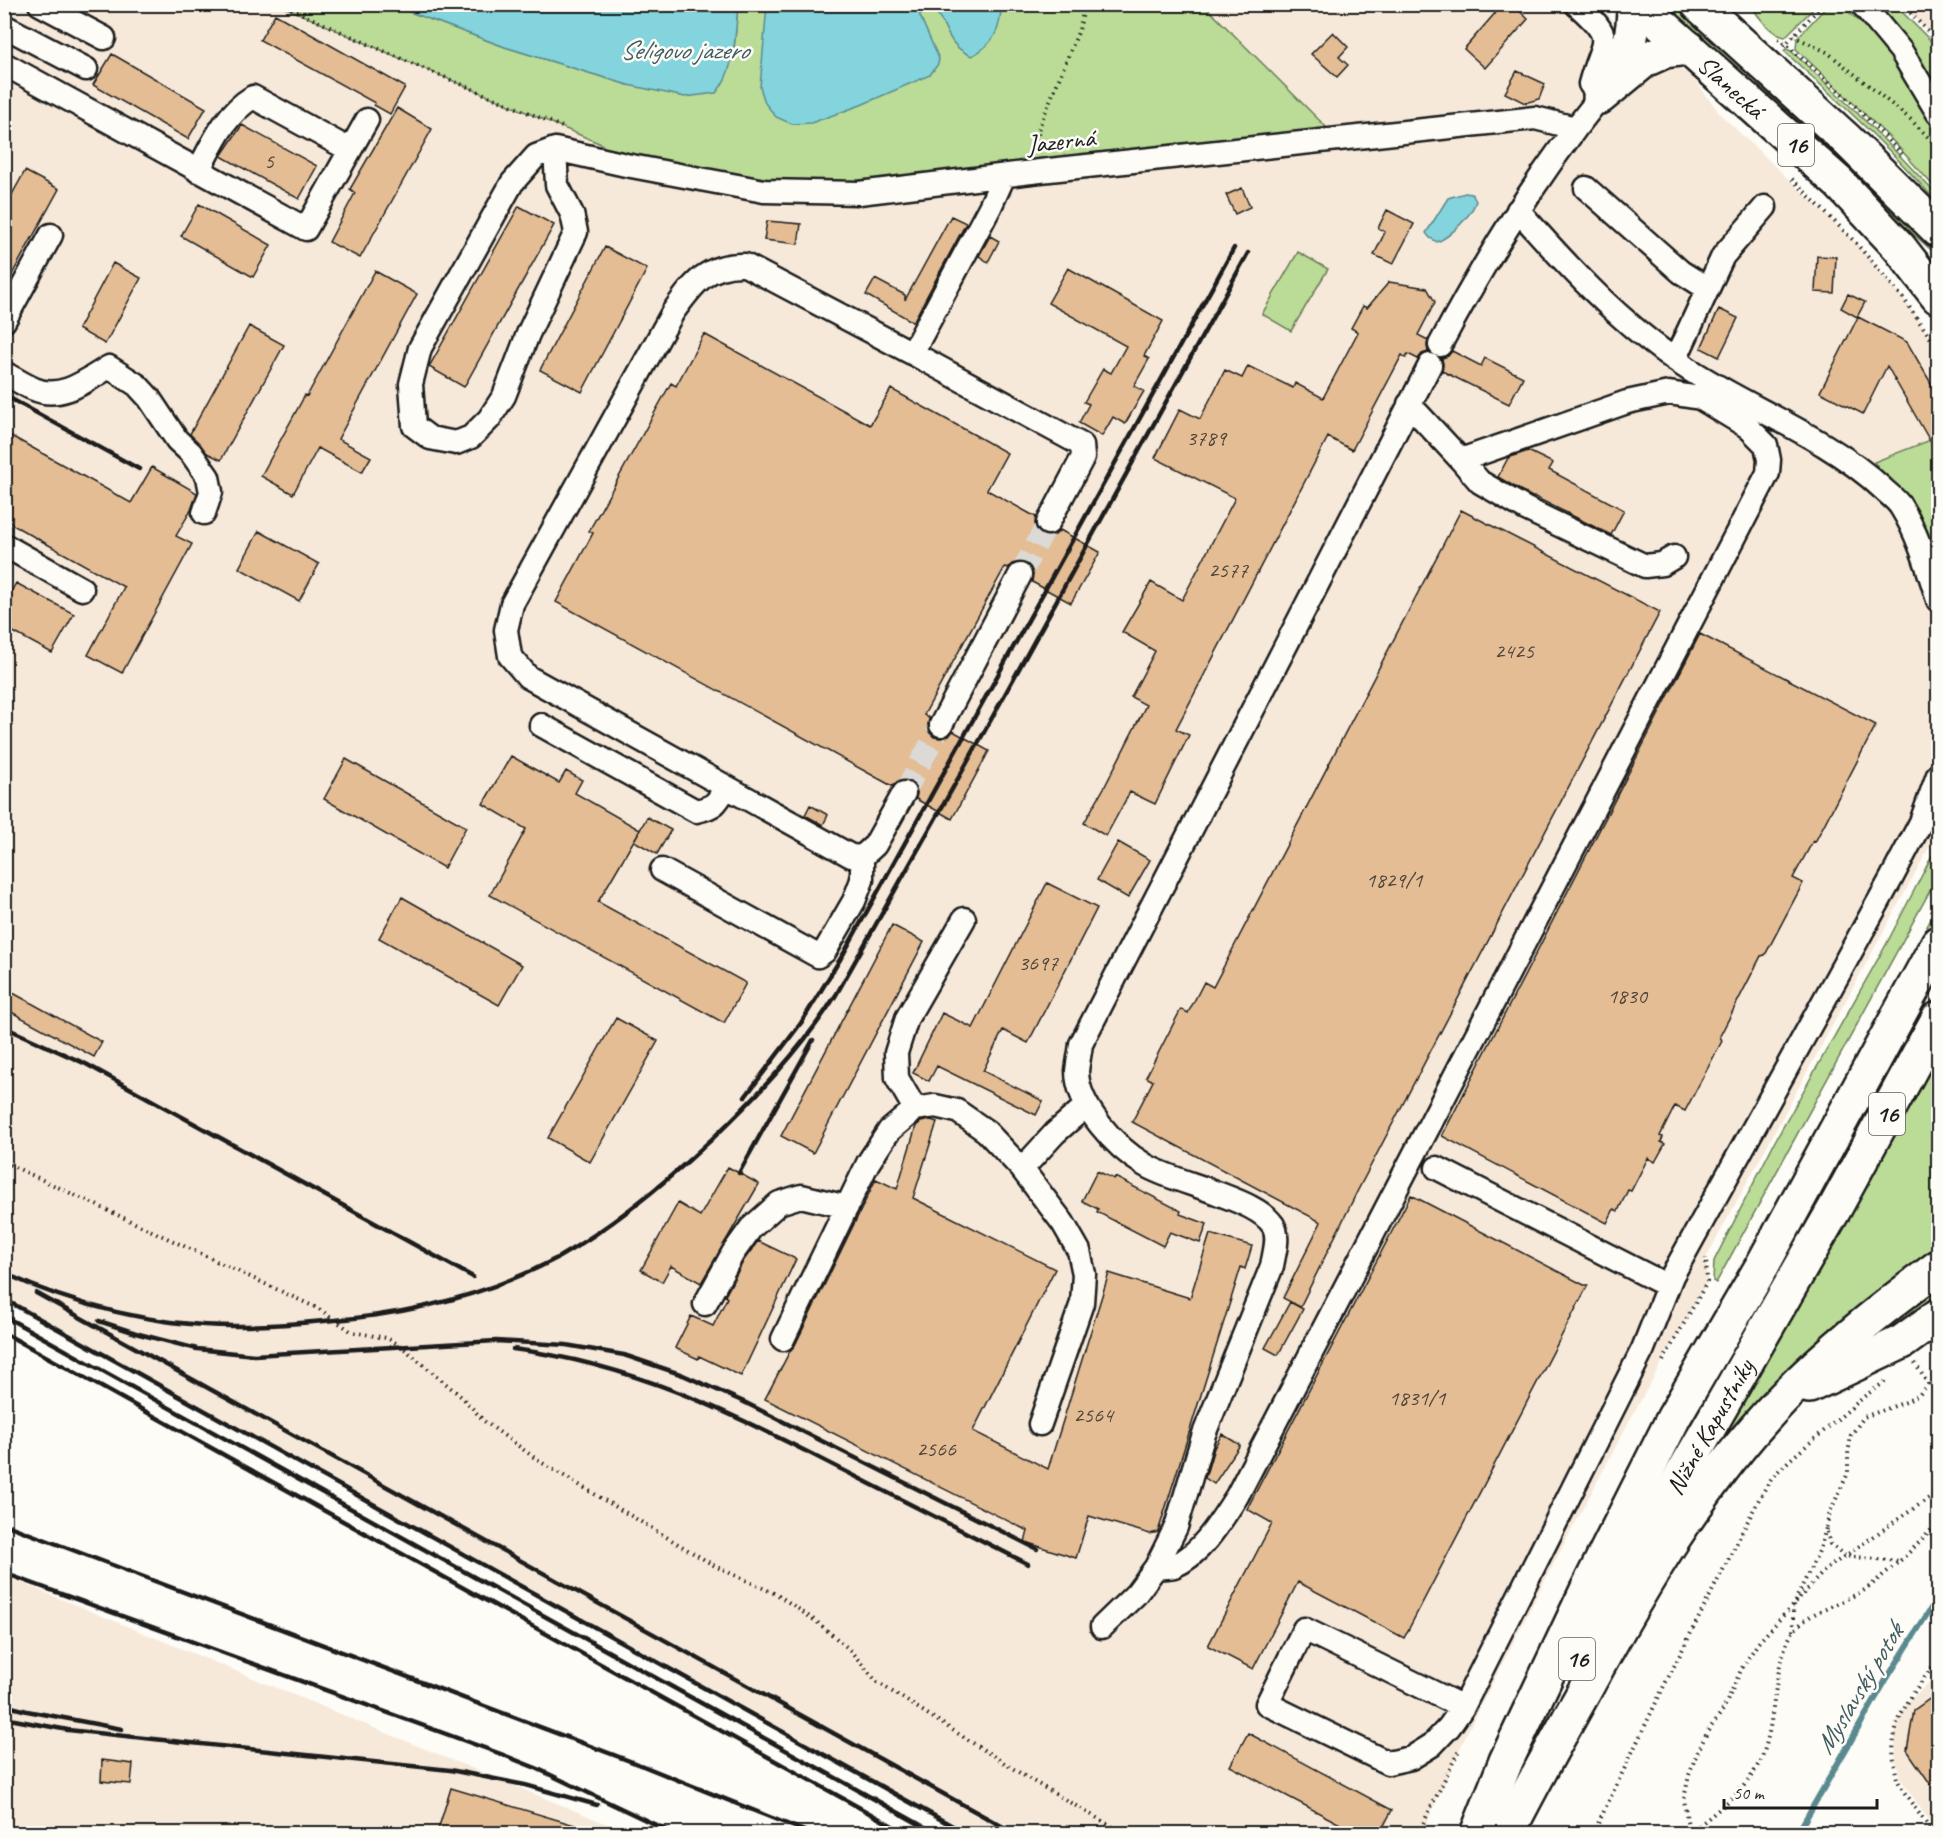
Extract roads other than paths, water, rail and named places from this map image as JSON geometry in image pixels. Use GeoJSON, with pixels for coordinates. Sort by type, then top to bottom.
{"type":"FeatureCollection","features":[{"type":"Feature","properties":{"kind":"highway"},"geometry":{"type":"LineString","coordinates":[[1600,97],[1628,51],[1634,31],[1634,4]]}},
{"type":"Feature","properties":{"kind":"highway","name":"Slanecká"},"geometry":{"type":"LineString","coordinates":[[1639,4],[1839,183],[1899,247]]}},
{"type":"Feature","properties":{"kind":"highway","name":"Slanecká"},"geometry":{"type":"LineString","coordinates":[[1698,4],[1847,140],[1938,230]]}},
{"type":"Feature","properties":{"kind":"highway"},"geometry":{"type":"LineString","coordinates":[[1736,4],[1749,50]]}},
{"type":"Feature","properties":{"kind":"highway"},"geometry":{"type":"LineString","coordinates":[[1600,97],[1645,60],[1665,51],[1689,48]]}},
{"type":"Feature","properties":{"kind":"highway"},"geometry":{"type":"LineString","coordinates":[[1899,247],[1938,270]]}},
{"type":"Feature","properties":{"kind":"highway","name":"16"},"geometry":{"type":"LineString","coordinates":[[1899,247],[1938,297]]}},
{"type":"Feature","properties":{"kind":"highway"},"geometry":{"type":"LineString","coordinates":[[1476,1833],[1506,1761],[1587,1590],[1674,1417],[1762,1266],[1938,943]]}},
{"type":"Feature","properties":{"kind":"highway","name":"Nižné Kapustníky"},"geometry":{"type":"LineString","coordinates":[[1482,1833],[1612,1594],[1835,1208],[1938,1019]]}},
{"type":"Feature","properties":{"kind":"highway","name":"16"},"geometry":{"type":"LineString","coordinates":[[1507,1833],[1609,1646],[1664,1553],[1691,1513],[1752,1433],[1783,1398],[1876,1313],[1938,1267]]}},
{"type":"Feature","properties":{"kind":"highway"},"geometry":{"type":"LineString","coordinates":[[1783,1398],[1902,1342],[1938,1316]]}},
{"type":"Feature","properties":{"kind":"street"},"geometry":{"type":"LineString","coordinates":[[40,4],[104,38]]}},
{"type":"Feature","properties":{"kind":"street"},"geometry":{"type":"LineString","coordinates":[[1102,1627],[1136,1594],[1156,1567],[1176,1527],[1204,1434],[1272,1266],[1277,1241],[1273,1226],[1260,1214],[1236,1200],[1146,1166],[1122,1148],[1100,1124],[1083,1099],[1077,1072],[1081,1044],[1476,278],[1518,210],[1575,128],[1600,97],[1590,84],[1594,67],[1604,46],[1603,33],[1596,22],[1576,4]]}},
{"type":"Feature","properties":{"kind":"street"},"geometry":{"type":"LineString","coordinates":[[1862,4],[1901,51],[1938,113]]}},
{"type":"Feature","properties":{"kind":"street"},"geometry":{"type":"LineString","coordinates":[[4,26],[86,69]]}},
{"type":"Feature","properties":{"kind":"street"},"geometry":{"type":"LineString","coordinates":[[4,64],[306,229],[367,120]]}},
{"type":"Feature","properties":{"kind":"street"},"geometry":{"type":"LineString","coordinates":[[198,171],[227,118],[239,105],[253,98],[350,150]]}},
{"type":"Feature","properties":{"kind":"street","name":"Jazerná"},"geometry":{"type":"LineString","coordinates":[[555,149],[764,191],[859,193],[1040,171],[1535,118],[1575,128]]}},
{"type":"Feature","properties":{"kind":"street"},"geometry":{"type":"LineString","coordinates":[[555,149],[557,185],[572,214],[576,232],[528,334],[504,396],[489,419],[471,436],[456,444],[430,438],[414,426],[411,384],[420,348],[512,183],[536,156],[555,149]]}},
{"type":"Feature","properties":{"kind":"street"},"geometry":{"type":"LineString","coordinates":[[912,353],[990,207],[1004,176]]}},
{"type":"Feature","properties":{"kind":"street"},"geometry":{"type":"LineString","coordinates":[[1586,188],[1681,272],[1708,288]]}},
{"type":"Feature","properties":{"kind":"street"},"geometry":{"type":"LineString","coordinates":[[1676,360],[1723,256],[1765,207]]}},
{"type":"Feature","properties":{"kind":"street"},"geometry":{"type":"LineString","coordinates":[[1518,210],[1556,254],[1641,336],[1676,360],[1831,450],[1866,473],[1900,505],[1918,541],[1938,600]]}},
{"type":"Feature","properties":{"kind":"street"},"geometry":{"type":"LineString","coordinates":[[4,321],[51,235]]}},
{"type":"Feature","properties":{"kind":"street"},"geometry":{"type":"LineString","coordinates":[[862,857],[851,856],[528,677],[510,656],[506,630],[512,604],[673,312],[708,271],[729,264],[745,265],[1082,445],[1083,457],[1048,523]]}},
{"type":"Feature","properties":{"kind":"street"},"geometry":{"type":"LineString","coordinates":[[4,373],[35,390],[48,393],[63,392],[109,367],[137,385],[149,398],[177,440],[191,453],[208,477],[211,492],[204,513]]}},
{"type":"Feature","properties":{"kind":"street"},"geometry":{"type":"LineString","coordinates":[[1461,460],[1627,402],[1669,393],[1700,399],[1748,427],[1766,445],[1769,460],[1768,473]]}},
{"type":"Feature","properties":{"kind":"street"},"geometry":{"type":"LineString","coordinates":[[1409,405],[1480,482],[1526,509],[1645,566],[1662,564],[1674,557]]}},
{"type":"Feature","properties":{"kind":"street"},"geometry":{"type":"LineString","coordinates":[[1156,1567],[1173,1566],[1194,1552],[1218,1525],[1237,1496],[1768,473],[1787,425]]}},
{"type":"Feature","properties":{"kind":"street"},"geometry":{"type":"LineString","coordinates":[[4,545],[82,589]]}},
{"type":"Feature","properties":{"kind":"street"},"geometry":{"type":"LineString","coordinates":[[941,725],[1020,575]]}},
{"type":"Feature","properties":{"kind":"street"},"geometry":{"type":"LineString","coordinates":[[541,725],[696,811],[710,808],[717,802],[726,787]]}},
{"type":"Feature","properties":{"kind":"street"},"geometry":{"type":"LineString","coordinates":[[1462,1707],[1304,1629],[1267,1704],[1388,1763],[1411,1758],[1432,1745],[1449,1727],[1462,1707],[1643,1349],[1668,1286],[1891,879],[1921,822],[1938,775]]}},
{"type":"Feature","properties":{"kind":"street"},"geometry":{"type":"LineString","coordinates":[[662,870],[818,956],[825,951],[854,901],[862,880],[862,857],[875,845],[904,793]]}},
{"type":"Feature","properties":{"kind":"street"},"geometry":{"type":"LineString","coordinates":[[915,1109],[897,1078],[896,1053],[907,1018],[964,919]]}},
{"type":"Feature","properties":{"kind":"street"},"geometry":{"type":"LineString","coordinates":[[1022,1169],[1055,1133],[1087,1105]]}},
{"type":"Feature","properties":{"kind":"street"},"geometry":{"type":"LineString","coordinates":[[783,1340],[868,1163],[889,1131],[915,1109],[935,1106],[957,1112],[986,1131],[1022,1169],[1063,1223],[1078,1251],[1084,1274],[1082,1303],[1040,1424]]}},
{"type":"Feature","properties":{"kind":"street"},"geometry":{"type":"LineString","coordinates":[[1437,1168],[1668,1286]]}},
{"type":"Feature","properties":{"kind":"street"},"geometry":{"type":"LineString","coordinates":[[705,1304],[733,1253],[751,1228],[779,1203],[801,1196],[847,1207]]}},
{"type":"Feature","properties":{"kind":"water","name":"Seligovo jazero"},"geometry":{"type":"Polygon","coordinates":[[[391,5],[738,5],[731,63],[723,84],[716,93],[685,97],[628,85],[505,47],[391,5]]]}},
{"type":"Feature","properties":{"kind":"water"},"geometry":{"type":"Polygon","coordinates":[[[767,5],[925,5],[920,10],[920,16],[939,59],[938,64],[930,75],[861,105],[811,123],[792,124],[776,117],[765,103],[760,87],[767,5]]]}},
{"type":"Feature","properties":{"kind":"water"},"geometry":{"type":"Polygon","coordinates":[[[931,5],[1001,5],[998,29],[991,41],[972,56],[963,52],[952,40],[931,5]]]}},
{"type":"Feature","properties":{"kind":"water"},"geometry":{"type":"Polygon","coordinates":[[[1465,193],[1472,194],[1476,201],[1465,219],[1454,231],[1437,242],[1430,238],[1426,233],[1448,198],[1465,193]]]}},
{"type":"Feature","properties":{"kind":"waterway","name":"Myslavský potok"},"geometry":{"type":"LineString","coordinates":[[1797,1834],[1886,1680],[1938,1597]]}},
{"type":"Feature","properties":{"kind":"tunnel"},"geometry":{"type":"LineString","coordinates":[[1020,575],[1048,523]]}},
{"type":"Feature","properties":{"kind":"tunnel"},"geometry":{"type":"LineString","coordinates":[[904,793],[941,725]]}},
{"type":"Feature","properties":{"kind":"railway"},"geometry":{"type":"LineString","coordinates":[[745,1097],[801,1023],[844,953],[1234,248]]}},
{"type":"Feature","properties":{"kind":"railway"},"geometry":{"type":"LineString","coordinates":[[4,1273],[87,1304],[145,1318],[175,1322],[244,1326],[290,1324],[385,1314],[474,1293],[532,1271],[580,1245],[657,1188],[711,1140],[762,1089],[808,1035],[836,995],[977,745],[1248,253]]}},
{"type":"Feature","properties":{"kind":"railway"},"geometry":{"type":"LineString","coordinates":[[4,395],[139,469]]}},
{"type":"Feature","properties":{"kind":"railway"},"geometry":{"type":"LineString","coordinates":[[4,1027],[86,1064],[473,1277]]}},
{"type":"Feature","properties":{"kind":"railway"},"geometry":{"type":"LineString","coordinates":[[739,1173],[813,1040]]}},
{"type":"Feature","properties":{"kind":"railway"},"geometry":{"type":"LineString","coordinates":[[36,1293],[1016,1834]]}},
{"type":"Feature","properties":{"kind":"railway"},"geometry":{"type":"LineString","coordinates":[[4,1299],[967,1834]]}},
{"type":"Feature","properties":{"kind":"railway"},"geometry":{"type":"LineString","coordinates":[[4,1316],[937,1834]]}},
{"type":"Feature","properties":{"kind":"railway"},"geometry":{"type":"LineString","coordinates":[[99,1321],[197,1349],[254,1355],[496,1341],[566,1345],[624,1355],[683,1375],[744,1402],[1037,1549]]}},
{"type":"Feature","properties":{"kind":"railway"},"geometry":{"type":"LineString","coordinates":[[4,1333],[907,1834]]}},
{"type":"Feature","properties":{"kind":"railway"},"geometry":{"type":"LineString","coordinates":[[513,1349],[598,1366],[678,1392],[794,1445],[1028,1564]]}},
{"type":"Feature","properties":{"kind":"railway"},"geometry":{"type":"LineString","coordinates":[[4,1524],[643,1766],[812,1834]]}},
{"type":"Feature","properties":{"kind":"railway"},"geometry":{"type":"LineString","coordinates":[[4,1573],[501,1754],[536,1768],[675,1834]]}},
{"type":"Feature","properties":{"kind":"railway"},"geometry":{"type":"LineString","coordinates":[[4,1705],[122,1729]]}},
{"type":"Feature","properties":{"kind":"railway"},"geometry":{"type":"LineString","coordinates":[[4,1718],[68,1730],[450,1770],[525,1785],[597,1805]]}}]}
